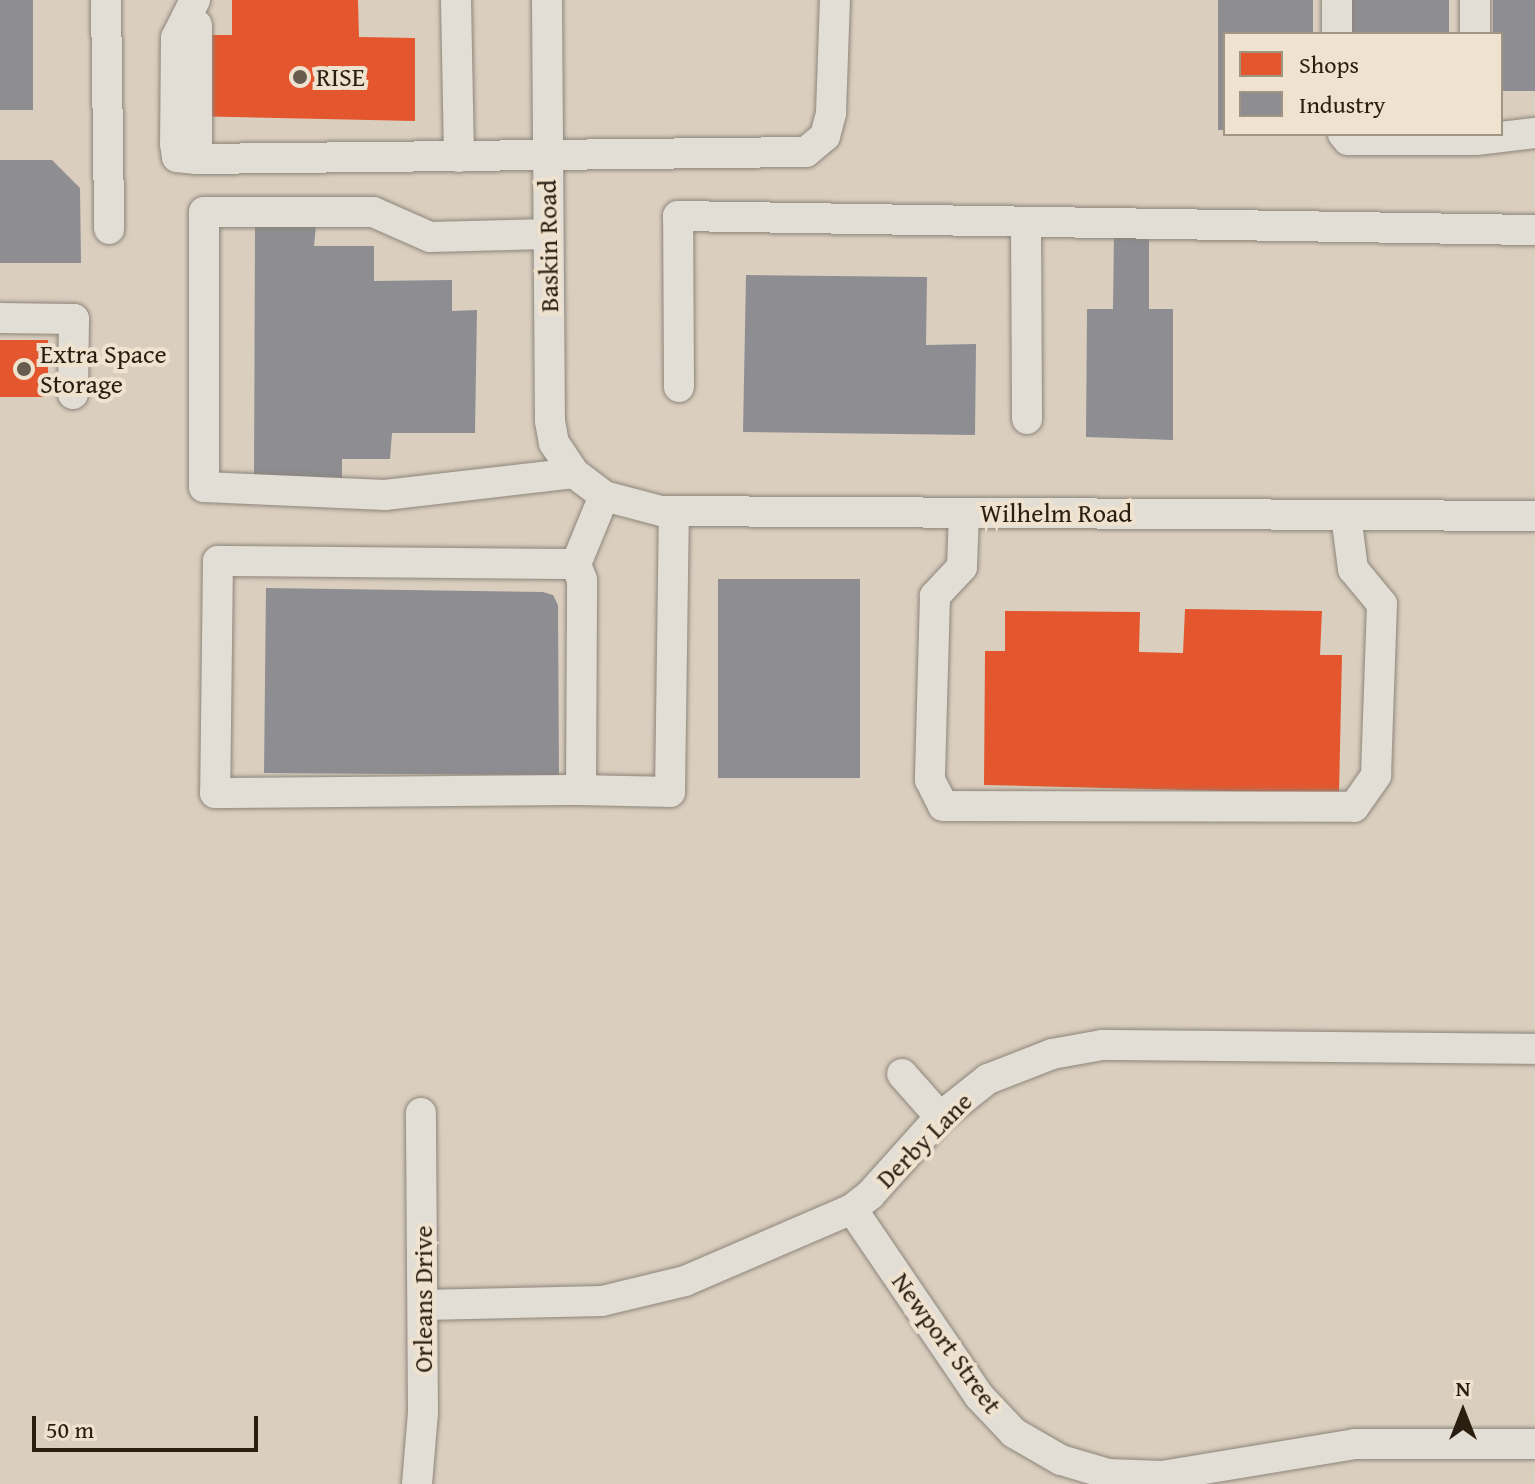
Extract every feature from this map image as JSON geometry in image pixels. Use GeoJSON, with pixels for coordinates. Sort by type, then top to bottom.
{"type":"FeatureCollection","features":[{"type":"Feature","properties":{"kind":"street"},"geometry":{"type":"LineString","coordinates":[[106,0],[109,229]]}},
{"type":"Feature","properties":{"kind":"street"},"geometry":{"type":"LineString","coordinates":[[196,0],[176,38],[175,144],[177,157],[200,159],[806,152],[825,136],[831,113],[835,0]]}},
{"type":"Feature","properties":{"kind":"street"},"geometry":{"type":"LineString","coordinates":[[456,0],[459,157]]}},
{"type":"Feature","properties":{"kind":"street","name":"Baskin Road"},"geometry":{"type":"LineString","coordinates":[[547,0],[550,421],[554,443],[588,483]]}},
{"type":"Feature","properties":{"kind":"street"},"geometry":{"type":"LineString","coordinates":[[1337,0],[1337,32]]}},
{"type":"Feature","properties":{"kind":"street"},"geometry":{"type":"LineString","coordinates":[[1475,0],[1475,32]]}},
{"type":"Feature","properties":{"kind":"street"},"geometry":{"type":"LineString","coordinates":[[1503,135],[1535,133]]}},
{"type":"Feature","properties":{"kind":"street"},"geometry":{"type":"LineString","coordinates":[[1345,136],[1348,140],[1476,137]]}},
{"type":"Feature","properties":{"kind":"street"},"geometry":{"type":"LineString","coordinates":[[200,159],[204,212],[373,212],[430,237],[548,234]]}},
{"type":"Feature","properties":{"kind":"street","name":"Wilhelm Road"},"geometry":{"type":"LineString","coordinates":[[204,212],[204,487],[385,495],[588,483],[674,511],[1535,516]]}},
{"type":"Feature","properties":{"kind":"street"},"geometry":{"type":"LineString","coordinates":[[679,387],[678,216],[1535,230]]}},
{"type":"Feature","properties":{"kind":"street"},"geometry":{"type":"LineString","coordinates":[[1026,222],[1027,419]]}},
{"type":"Feature","properties":{"kind":"street"},"geometry":{"type":"LineString","coordinates":[[0,318],[74,319],[73,394]]}},
{"type":"Feature","properties":{"kind":"street"},"geometry":{"type":"LineString","coordinates":[[581,790],[582,580],[576,564],[588,483]]}},
{"type":"Feature","properties":{"kind":"street"},"geometry":{"type":"LineString","coordinates":[[576,564],[218,561],[215,793],[670,792],[674,511]]}},
{"type":"Feature","properties":{"kind":"street"},"geometry":{"type":"LineString","coordinates":[[964,513],[962,567],[935,596],[930,780],[943,806],[1354,807],[1376,775],[1382,604],[1353,569],[1346,515]]}},
{"type":"Feature","properties":{"kind":"street","name":"Derby Lane"},"geometry":{"type":"LineString","coordinates":[[424,1305],[547,1305],[641,1294],[685,1281],[852,1209],[870,1195],[940,1117],[988,1079],[1052,1054],[1102,1045],[1535,1049]]}},
{"type":"Feature","properties":{"kind":"street"},"geometry":{"type":"LineString","coordinates":[[902,1074],[940,1117]]}},
{"type":"Feature","properties":{"kind":"street","name":"Orleans Drive"},"geometry":{"type":"LineString","coordinates":[[417,1484],[423,1413],[421,1113]]}},
{"type":"Feature","properties":{"kind":"street","name":"Newport Street"},"geometry":{"type":"LineString","coordinates":[[852,1209],[979,1396],[1014,1433],[1061,1460],[1108,1474],[1162,1476],[1355,1444],[1535,1444]]}},
{"type":"Feature","properties":{"kind":"building: Shops","name":"RISE"},"geometry":{"type":"Polygon","coordinates":[[[232,0],[358,0],[359,37],[415,38],[415,121],[185,116],[186,35],[232,35],[232,0]]]}},
{"type":"Feature","properties":{"kind":"building: Shops","name":"Extra Space Storage"},"geometry":{"type":"Polygon","coordinates":[[[0,340],[48,340],[48,397],[0,397],[0,340]]]}},
{"type":"Feature","properties":{"kind":"building: Shops"},"geometry":{"type":"Polygon","coordinates":[[[1185,609],[1322,611],[1320,655],[1342,655],[1339,794],[984,785],[985,651],[1005,651],[1005,611],[1140,612],[1139,652],[1183,653],[1185,609]]]}},
{"type":"Feature","properties":{"kind":"building: Industry"},"geometry":{"type":"Polygon","coordinates":[[[0,0],[33,0],[33,110],[0,110],[0,0]]]}},
{"type":"Feature","properties":{"kind":"building: Industry"},"geometry":{"type":"Polygon","coordinates":[[[1218,0],[1313,0],[1313,32],[1223,32],[1223,130],[1218,130],[1218,0]]]}},
{"type":"Feature","properties":{"kind":"building: Industry"},"geometry":{"type":"Polygon","coordinates":[[[1351,0],[1449,0],[1449,32],[1351,32],[1351,0]]]}},
{"type":"Feature","properties":{"kind":"building: Industry"},"geometry":{"type":"Polygon","coordinates":[[[1493,0],[1535,0],[1535,91],[1503,91],[1503,32],[1493,32],[1493,0]]]}},
{"type":"Feature","properties":{"kind":"building: Industry"},"geometry":{"type":"Polygon","coordinates":[[[0,160],[52,160],[80,188],[81,263],[0,263],[0,160]]]}},
{"type":"Feature","properties":{"kind":"building: Industry"},"geometry":{"type":"Polygon","coordinates":[[[316,226],[314,246],[374,246],[374,281],[452,280],[452,311],[477,310],[475,433],[392,433],[390,459],[342,459],[342,482],[254,480],[255,227],[316,226]]]}},
{"type":"Feature","properties":{"kind":"building: Industry"},"geometry":{"type":"Polygon","coordinates":[[[1149,229],[1149,309],[1173,309],[1173,440],[1086,437],[1087,309],[1113,309],[1114,230],[1149,229]]]}},
{"type":"Feature","properties":{"kind":"building: Industry"},"geometry":{"type":"Polygon","coordinates":[[[746,275],[927,277],[926,345],[976,344],[975,435],[743,432],[746,275]]]}},
{"type":"Feature","properties":{"kind":"building: Industry"},"geometry":{"type":"Polygon","coordinates":[[[718,579],[860,579],[860,778],[718,778],[718,579]]]}},
{"type":"Feature","properties":{"kind":"building: Industry"},"geometry":{"type":"Polygon","coordinates":[[[266,588],[543,592],[553,595],[558,605],[559,775],[264,773],[266,588]]]}},
{"type":"Feature","properties":{"kind":"place","name":"RISE"},"geometry":{"type":"Point","coordinates":[300,77]}},
{"type":"Feature","properties":{"kind":"place","name":"Extra Space Storage"},"geometry":{"type":"Point","coordinates":[24,369]}}]}
